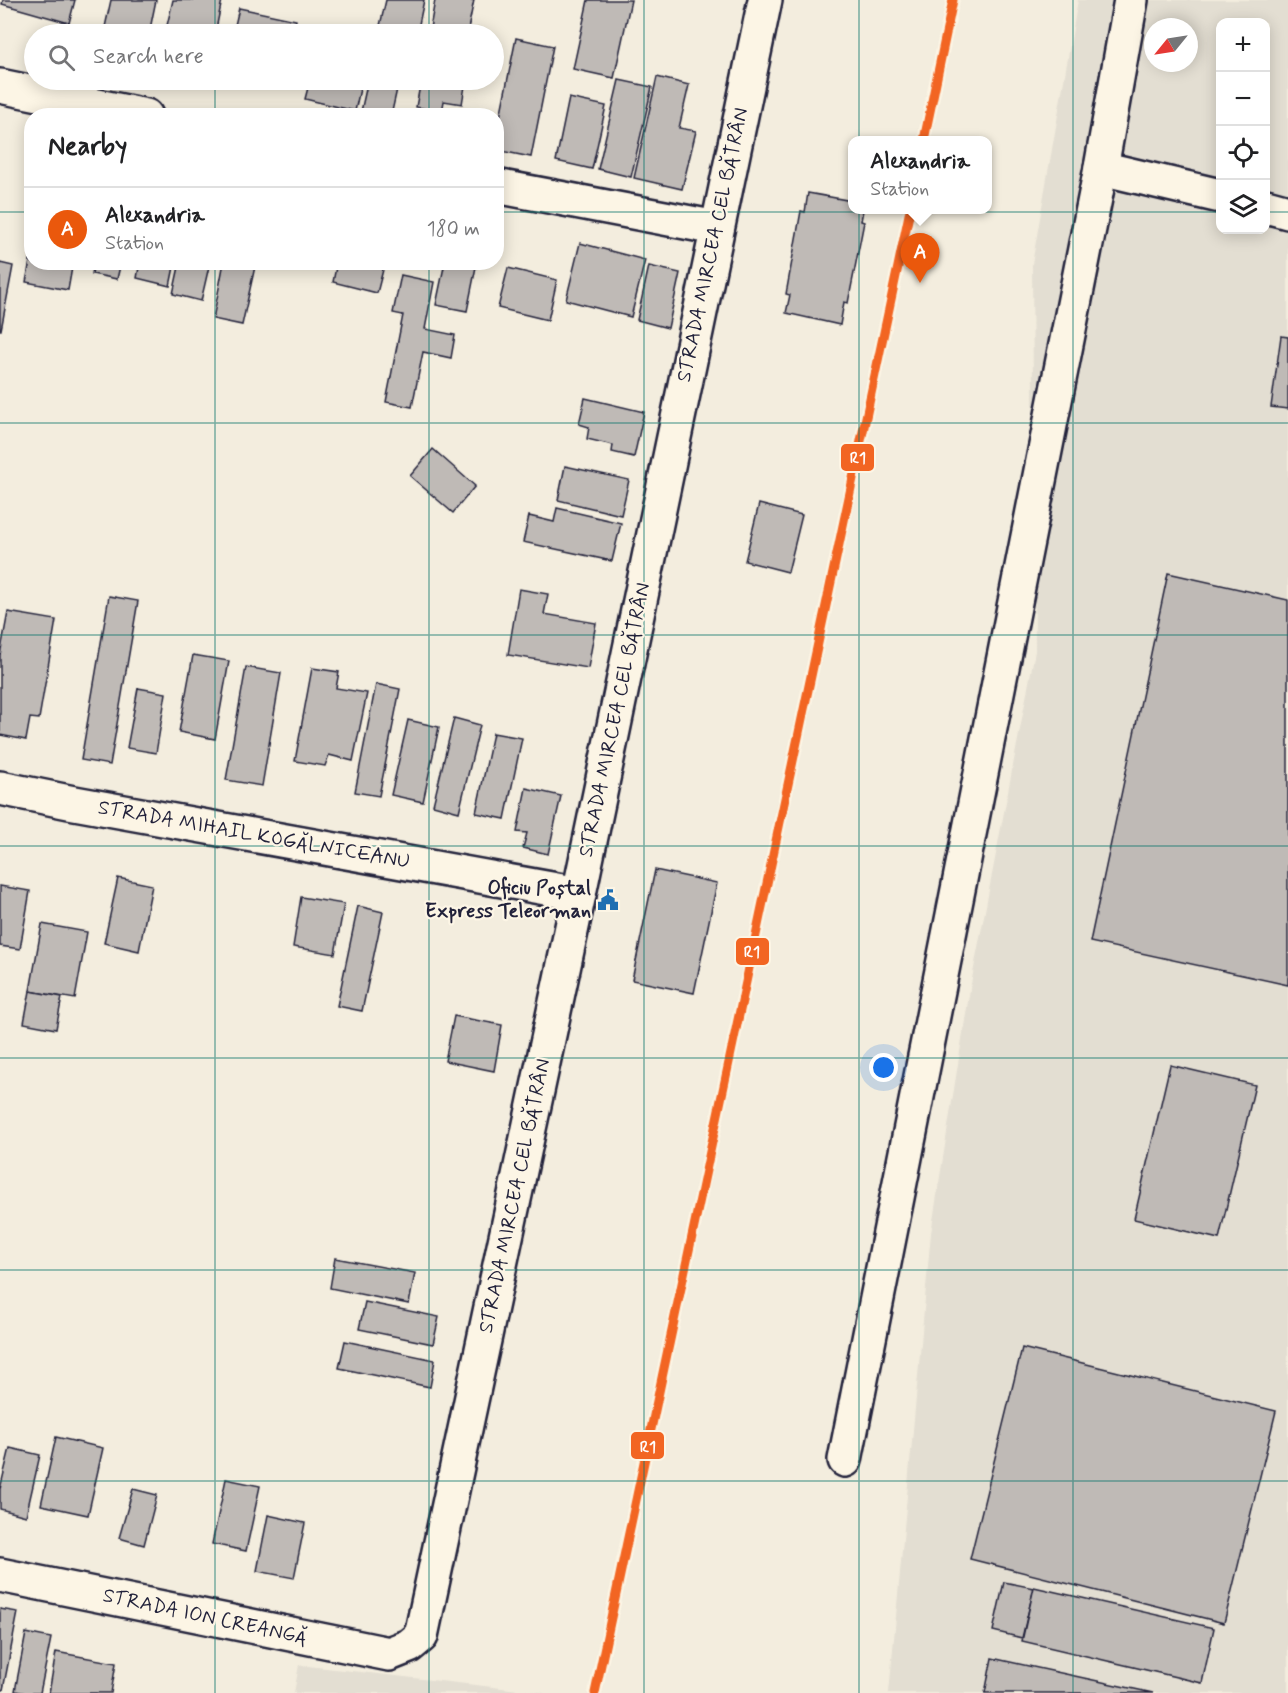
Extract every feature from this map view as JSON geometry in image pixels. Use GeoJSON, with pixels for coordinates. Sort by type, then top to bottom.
{"type":"FeatureCollection","features":[{"type":"Feature","properties":{"kind":"street","name":"STRADA MIRCEA CEL BĂTRÂN"},"geometry":{"type":"LineString","coordinates":[[409,1646],[421,1636],[579,894],[765,0]]}},
{"type":"Feature","properties":{"kind":"street"},"geometry":{"type":"LineString","coordinates":[[845,1460],[1101,168],[1131,0]]}},
{"type":"Feature","properties":{"kind":"street"},"geometry":{"type":"LineString","coordinates":[[0,86],[107,108]]}},
{"type":"Feature","properties":{"kind":"street"},"geometry":{"type":"LineString","coordinates":[[1101,168],[1216,195]]}},
{"type":"Feature","properties":{"kind":"street"},"geometry":{"type":"LineString","coordinates":[[504,188],[717,228]]}},
{"type":"Feature","properties":{"kind":"street"},"geometry":{"type":"LineString","coordinates":[[1270,207],[1288,212]]}},
{"type":"Feature","properties":{"kind":"street","name":"STRADA MIHAIL KOGĂLNICEANU"},"geometry":{"type":"LineString","coordinates":[[0,788],[579,894]]}},
{"type":"Feature","properties":{"kind":"street","name":"STRADA ION CREANGĂ"},"geometry":{"type":"LineString","coordinates":[[0,1575],[389,1654],[409,1646]]}},
{"type":"Feature","properties":{"kind":"shaded area"},"geometry":{"type":"Polygon","coordinates":[[[1078,0],[1288,0],[1288,1693],[889,1693],[931,1233],[970,989],[1035,651],[1032,264],[1078,0]]]}},
{"type":"Feature","properties":{"kind":"shaded area"},"geometry":{"type":"Polygon","coordinates":[[[299,1665],[545,1693],[294,1693],[299,1665]]]}},
{"type":"Feature","properties":{"kind":"building"},"geometry":{"type":"Polygon","coordinates":[[[3,0],[75,0],[69,23],[2,4],[3,0]]]}},
{"type":"Feature","properties":{"kind":"building"},"geometry":{"type":"Polygon","coordinates":[[[111,0],[156,0],[151,24],[106,24],[111,0]]]}},
{"type":"Feature","properties":{"kind":"building"},"geometry":{"type":"Polygon","coordinates":[[[173,0],[222,0],[217,24],[167,24],[173,0]]]}},
{"type":"Feature","properties":{"kind":"building"},"geometry":{"type":"Polygon","coordinates":[[[386,0],[424,0],[419,24],[380,24],[386,0]]]}},
{"type":"Feature","properties":{"kind":"building"},"geometry":{"type":"Polygon","coordinates":[[[435,0],[474,0],[469,24],[431,24],[435,0]]]}},
{"type":"Feature","properties":{"kind":"building"},"geometry":{"type":"Polygon","coordinates":[[[588,0],[631,0],[614,78],[573,69],[588,0]]]}},
{"type":"Feature","properties":{"kind":"building"},"geometry":{"type":"Polygon","coordinates":[[[239,8],[296,20],[295,24],[235,24],[239,8]]]}},
{"type":"Feature","properties":{"kind":"building"},"geometry":{"type":"Polygon","coordinates":[[[516,38],[553,46],[531,157],[504,152],[504,108],[502,108],[516,38]]]}},
{"type":"Feature","properties":{"kind":"building"},"geometry":{"type":"Polygon","coordinates":[[[657,77],[689,85],[679,128],[696,131],[682,189],[634,178],[657,77]]]}},
{"type":"Feature","properties":{"kind":"building"},"geometry":{"type":"Polygon","coordinates":[[[619,80],[652,87],[631,177],[598,169],[619,80]]]}},
{"type":"Feature","properties":{"kind":"building"},"geometry":{"type":"Polygon","coordinates":[[[307,90],[360,90],[356,108],[342,108],[305,99],[307,90]]]}},
{"type":"Feature","properties":{"kind":"building"},"geometry":{"type":"Polygon","coordinates":[[[366,90],[397,90],[393,108],[362,108],[366,90]]]}},
{"type":"Feature","properties":{"kind":"building"},"geometry":{"type":"Polygon","coordinates":[[[419,90],[464,90],[462,104],[444,101],[443,108],[416,107],[419,90]]]}},
{"type":"Feature","properties":{"kind":"building"},"geometry":{"type":"Polygon","coordinates":[[[569,98],[606,106],[592,169],[556,161],[569,98]]]}},
{"type":"Feature","properties":{"kind":"building"},"geometry":{"type":"Polygon","coordinates":[[[808,193],[848,200],[848,214],[862,214],[861,221],[864,222],[848,303],[844,302],[840,325],[786,313],[790,295],[786,294],[801,211],[805,212],[808,193]]]}},
{"type":"Feature","properties":{"kind":"building"},"geometry":{"type":"Polygon","coordinates":[[[580,243],[645,260],[631,317],[566,300],[580,243]]]}},
{"type":"Feature","properties":{"kind":"building"},"geometry":{"type":"Polygon","coordinates":[[[0,263],[13,266],[1,330],[0,330],[0,263]]]}},
{"type":"Feature","properties":{"kind":"building"},"geometry":{"type":"Polygon","coordinates":[[[649,266],[680,273],[668,328],[637,320],[649,266]]]}},
{"type":"Feature","properties":{"kind":"building"},"geometry":{"type":"Polygon","coordinates":[[[508,268],[557,280],[548,320],[498,308],[508,268]]]}},
{"type":"Feature","properties":{"kind":"building"},"geometry":{"type":"Polygon","coordinates":[[[28,270],[72,270],[68,290],[26,282],[28,270]]]}},
{"type":"Feature","properties":{"kind":"building"},"geometry":{"type":"Polygon","coordinates":[[[93,270],[119,270],[117,279],[92,274],[93,270]]]}},
{"type":"Feature","properties":{"kind":"building"},"geometry":{"type":"Polygon","coordinates":[[[138,270],[173,270],[170,286],[137,278],[138,270]]]}},
{"type":"Feature","properties":{"kind":"building"},"geometry":{"type":"Polygon","coordinates":[[[178,270],[208,270],[201,301],[173,294],[178,270]]]}},
{"type":"Feature","properties":{"kind":"building"},"geometry":{"type":"Polygon","coordinates":[[[222,270],[254,270],[242,325],[213,319],[222,270]]]}},
{"type":"Feature","properties":{"kind":"building"},"geometry":{"type":"Polygon","coordinates":[[[335,270],[383,270],[377,293],[333,282],[335,270]]]}},
{"type":"Feature","properties":{"kind":"building"},"geometry":{"type":"Polygon","coordinates":[[[443,270],[475,270],[467,311],[436,305],[443,270]]]}},
{"type":"Feature","properties":{"kind":"building"},"geometry":{"type":"Polygon","coordinates":[[[401,275],[434,282],[425,329],[455,335],[451,358],[423,352],[412,407],[386,402],[403,315],[393,313],[401,275]]]}},
{"type":"Feature","properties":{"kind":"building"},"geometry":{"type":"Polygon","coordinates":[[[1281,336],[1288,337],[1288,409],[1271,407],[1281,336]]]}},
{"type":"Feature","properties":{"kind":"building"},"geometry":{"type":"Polygon","coordinates":[[[585,398],[644,412],[634,457],[612,452],[613,445],[587,439],[589,427],[579,424],[585,398]]]}},
{"type":"Feature","properties":{"kind":"building"},"geometry":{"type":"Polygon","coordinates":[[[433,449],[475,486],[453,513],[410,476],[433,449]]]}},
{"type":"Feature","properties":{"kind":"building"},"geometry":{"type":"Polygon","coordinates":[[[565,466],[629,480],[621,515],[558,500],[565,466]]]}},
{"type":"Feature","properties":{"kind":"building"},"geometry":{"type":"Polygon","coordinates":[[[759,504],[802,515],[788,572],[745,561],[759,504]]]}},
{"type":"Feature","properties":{"kind":"building"},"geometry":{"type":"Polygon","coordinates":[[[557,508],[621,523],[612,561],[523,542],[529,516],[554,522],[557,508]]]}},
{"type":"Feature","properties":{"kind":"building"},"geometry":{"type":"Polygon","coordinates":[[[1168,573],[1288,600],[1288,985],[1090,942],[1168,573]]]}},
{"type":"Feature","properties":{"kind":"building"},"geometry":{"type":"Polygon","coordinates":[[[519,589],[548,594],[544,614],[596,623],[588,668],[508,655],[519,589]]]}},
{"type":"Feature","properties":{"kind":"building"},"geometry":{"type":"Polygon","coordinates":[[[109,596],[138,601],[110,765],[81,760],[109,596]]]}},
{"type":"Feature","properties":{"kind":"building"},"geometry":{"type":"Polygon","coordinates":[[[8,612],[56,620],[39,719],[30,718],[26,740],[0,735],[0,655],[8,612]]]}},
{"type":"Feature","properties":{"kind":"building"},"geometry":{"type":"Polygon","coordinates":[[[193,655],[229,661],[215,739],[179,732],[193,655]]]}},
{"type":"Feature","properties":{"kind":"building"},"geometry":{"type":"Polygon","coordinates":[[[246,667],[281,673],[262,786],[226,780],[246,667]]]}},
{"type":"Feature","properties":{"kind":"building"},"geometry":{"type":"Polygon","coordinates":[[[312,668],[339,672],[336,688],[367,693],[353,761],[329,755],[325,766],[295,761],[312,668]]]}},
{"type":"Feature","properties":{"kind":"building"},"geometry":{"type":"Polygon","coordinates":[[[376,684],[400,689],[379,796],[355,792],[376,684]]]}},
{"type":"Feature","properties":{"kind":"building"},"geometry":{"type":"Polygon","coordinates":[[[138,688],[166,693],[156,753],[127,748],[138,688]]]}},
{"type":"Feature","properties":{"kind":"building"},"geometry":{"type":"Polygon","coordinates":[[[454,718],[480,725],[459,812],[433,805],[454,718]]]}},
{"type":"Feature","properties":{"kind":"building"},"geometry":{"type":"Polygon","coordinates":[[[408,720],[439,727],[423,802],[391,795],[408,720]]]}},
{"type":"Feature","properties":{"kind":"building"},"geometry":{"type":"Polygon","coordinates":[[[493,733],[522,738],[505,819],[476,813],[493,733]]]}},
{"type":"Feature","properties":{"kind":"building"},"geometry":{"type":"Polygon","coordinates":[[[526,788],[561,796],[548,854],[523,848],[527,833],[517,832],[526,788]]]}},
{"type":"Feature","properties":{"kind":"building"},"geometry":{"type":"Polygon","coordinates":[[[655,870],[717,883],[694,993],[632,980],[655,870]]]}},
{"type":"Feature","properties":{"kind":"building"},"geometry":{"type":"Polygon","coordinates":[[[118,878],[152,885],[139,951],[104,943],[118,878]]]}},
{"type":"Feature","properties":{"kind":"building"},"geometry":{"type":"Polygon","coordinates":[[[0,886],[30,891],[20,949],[0,946],[0,886]]]}},
{"type":"Feature","properties":{"kind":"building"},"geometry":{"type":"Polygon","coordinates":[[[301,897],[344,904],[335,954],[293,947],[301,897]]]}},
{"type":"Feature","properties":{"kind":"building"},"geometry":{"type":"Polygon","coordinates":[[[358,906],[383,912],[362,1011],[337,1006],[358,906]]]}},
{"type":"Feature","properties":{"kind":"building"},"geometry":{"type":"Polygon","coordinates":[[[42,924],[87,932],[75,999],[30,991],[42,924]]]}},
{"type":"Feature","properties":{"kind":"building"},"geometry":{"type":"Polygon","coordinates":[[[30,991],[62,997],[56,1029],[24,1023],[30,991]]]}},
{"type":"Feature","properties":{"kind":"building"},"geometry":{"type":"Polygon","coordinates":[[[454,1016],[502,1025],[494,1071],[445,1061],[454,1016]]]}},
{"type":"Feature","properties":{"kind":"building"},"geometry":{"type":"Polygon","coordinates":[[[1170,1065],[1255,1085],[1219,1239],[1134,1219],[1170,1065]]]}},
{"type":"Feature","properties":{"kind":"building"},"geometry":{"type":"Polygon","coordinates":[[[335,1258],[415,1273],[409,1304],[330,1288],[335,1258]]]}},
{"type":"Feature","properties":{"kind":"building"},"geometry":{"type":"Polygon","coordinates":[[[365,1302],[439,1317],[433,1344],[359,1329],[365,1302]]]}},
{"type":"Feature","properties":{"kind":"building"},"geometry":{"type":"Polygon","coordinates":[[[345,1341],[435,1360],[430,1387],[339,1368],[345,1341]]]}},
{"type":"Feature","properties":{"kind":"building"},"geometry":{"type":"Polygon","coordinates":[[[1022,1348],[1276,1411],[1224,1623],[970,1559],[1022,1348]]]}},
{"type":"Feature","properties":{"kind":"building"},"geometry":{"type":"Polygon","coordinates":[[[56,1437],[103,1448],[88,1515],[41,1505],[56,1437]]]}},
{"type":"Feature","properties":{"kind":"building"},"geometry":{"type":"Polygon","coordinates":[[[10,1448],[40,1455],[26,1516],[0,1509],[0,1489],[10,1448]]]}},
{"type":"Feature","properties":{"kind":"building"},"geometry":{"type":"Polygon","coordinates":[[[226,1479],[260,1486],[246,1551],[212,1544],[226,1479]]]}},
{"type":"Feature","properties":{"kind":"building"},"geometry":{"type":"Polygon","coordinates":[[[133,1489],[157,1495],[144,1545],[119,1538],[133,1489]]]}},
{"type":"Feature","properties":{"kind":"building"},"geometry":{"type":"Polygon","coordinates":[[[268,1515],[305,1523],[294,1578],[257,1571],[268,1515]]]}},
{"type":"Feature","properties":{"kind":"building"},"geometry":{"type":"Polygon","coordinates":[[[1004,1582],[1034,1588],[1022,1638],[993,1631],[1004,1582]]]}},
{"type":"Feature","properties":{"kind":"building"},"geometry":{"type":"Polygon","coordinates":[[[1034,1587],[1214,1628],[1202,1683],[1022,1641],[1034,1587]]]}},
{"type":"Feature","properties":{"kind":"building"},"geometry":{"type":"Polygon","coordinates":[[[0,1609],[18,1612],[3,1690],[0,1689],[0,1609]]]}},
{"type":"Feature","properties":{"kind":"building"},"geometry":{"type":"Polygon","coordinates":[[[26,1633],[51,1638],[40,1693],[15,1691],[26,1633]]]}},
{"type":"Feature","properties":{"kind":"building"},"geometry":{"type":"Polygon","coordinates":[[[56,1652],[116,1663],[111,1693],[49,1693],[56,1652]]]}},
{"type":"Feature","properties":{"kind":"building"},"geometry":{"type":"Polygon","coordinates":[[[992,1658],[1153,1693],[985,1693],[992,1658]]]}},
{"type":"Feature","properties":{"kind":"transit line","name":"R1"},"geometry":{"type":"LineString","coordinates":[[925,136],[953,0]]}},
{"type":"Feature","properties":{"kind":"transit line","name":"R1"},"geometry":{"type":"LineString","coordinates":[[595,1693],[909,214]]}},
{"type":"Feature","properties":{"kind":"place","name":"Alexandria"},"geometry":{"type":"Point","coordinates":[920,283]}},
{"type":"Feature","properties":{"kind":"place","name":"Oficiu Poștal Express Teleorman"},"geometry":{"type":"Point","coordinates":[608,900]}}]}
